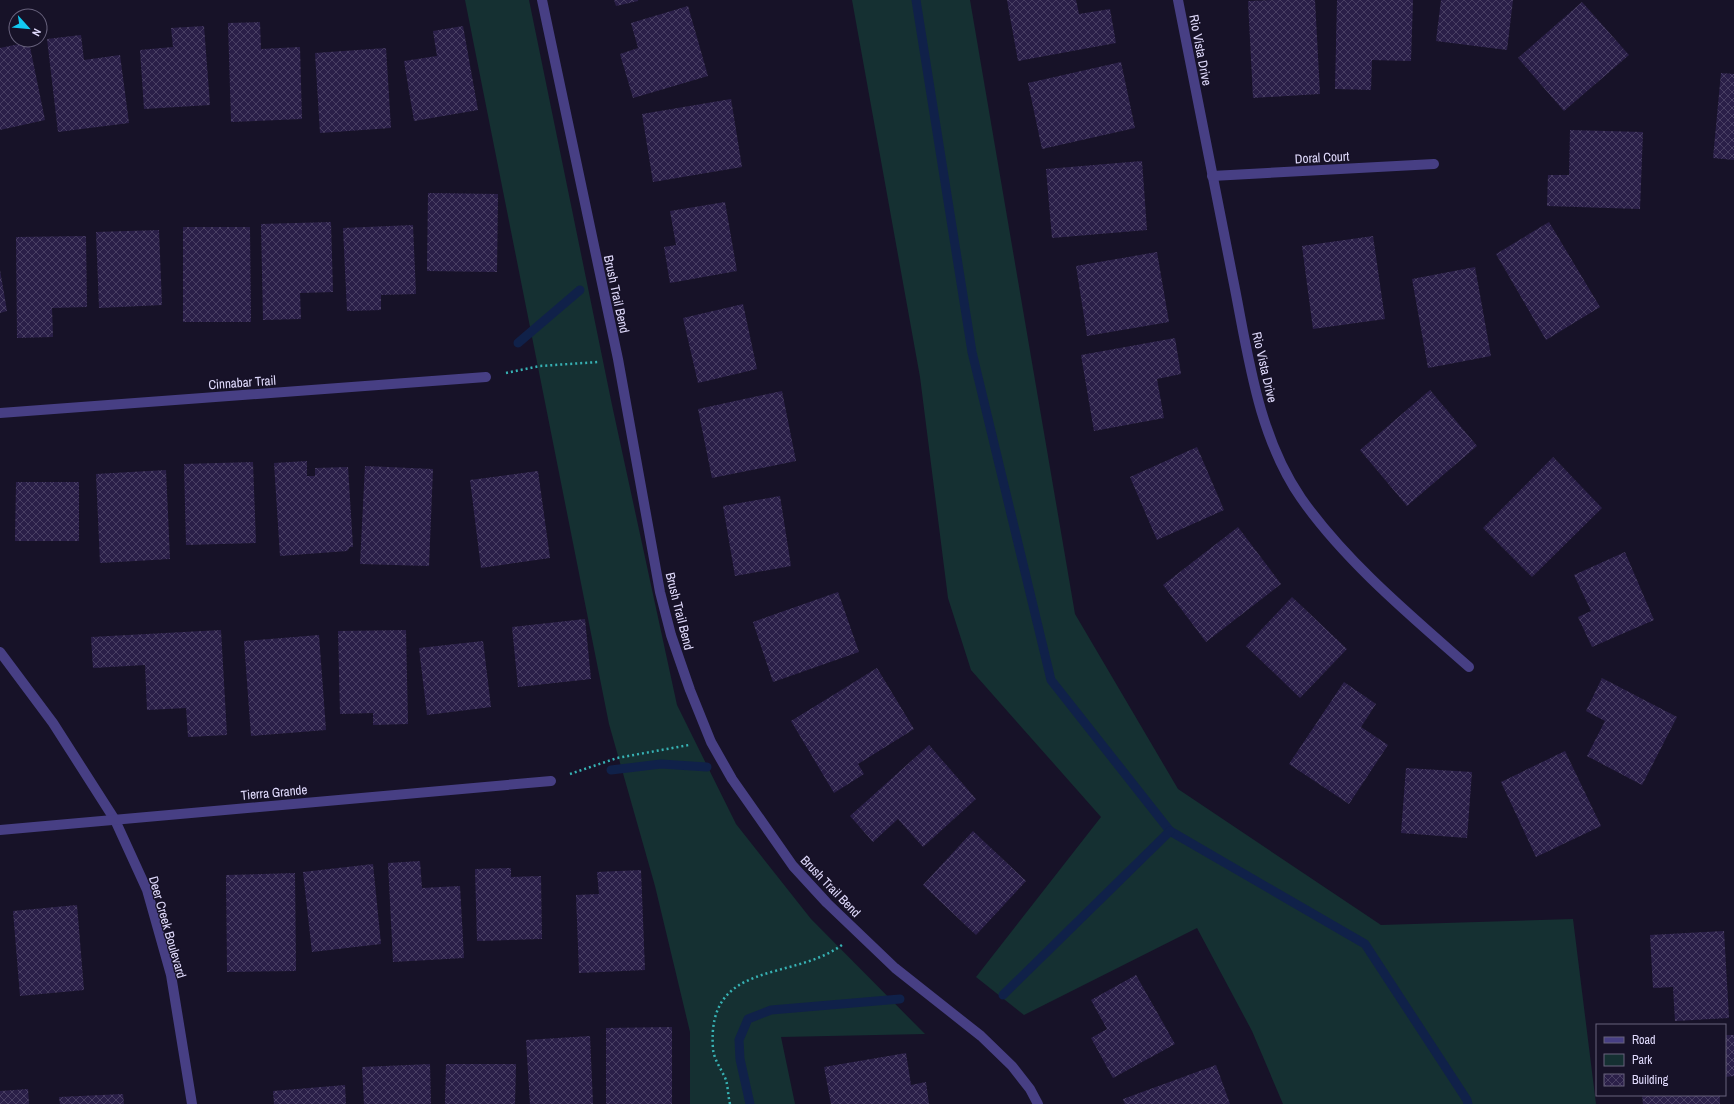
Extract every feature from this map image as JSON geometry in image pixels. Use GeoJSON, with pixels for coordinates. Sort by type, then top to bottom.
{"type":"FeatureCollection","features":[{"type":"Feature","properties":{"kind":"street","name":"Brush Trail Bend"},"geometry":{"type":"LineString","coordinates":[[542,0],[618,359],[660,592],[673,642],[711,742],[732,779],[793,866],[827,903],[895,968],[981,1036],[1012,1066],[1030,1089],[1038,1104]]}},
{"type":"Feature","properties":{"kind":"street","name":"Rio Vista Drive"},"geometry":{"type":"LineString","coordinates":[[1178,0],[1257,397],[1280,462],[1300,497],[1326,532],[1394,600],[1468,667]]}},
{"type":"Feature","properties":{"kind":"street","name":"Doral Court"},"geometry":{"type":"LineString","coordinates":[[1212,176],[1434,164]]}},
{"type":"Feature","properties":{"kind":"street","name":"Cinnabar Trail"},"geometry":{"type":"LineString","coordinates":[[0,413],[486,377]]}},
{"type":"Feature","properties":{"kind":"street","name":"Deer Creek Boulevard"},"geometry":{"type":"LineString","coordinates":[[0,652],[53,723],[115,820],[147,890],[171,975],[192,1104]]}},
{"type":"Feature","properties":{"kind":"street","name":"Tierra Grande"},"geometry":{"type":"LineString","coordinates":[[0,830],[551,781]]}},
{"type":"Feature","properties":{"kind":"path"},"geometry":{"type":"LineString","coordinates":[[486,377],[540,366],[618,359]]}},
{"type":"Feature","properties":{"kind":"path"},"geometry":{"type":"LineString","coordinates":[[551,781],[617,758],[711,742]]}},
{"type":"Feature","properties":{"kind":"path"},"geometry":{"type":"LineString","coordinates":[[730,1104],[726,1080],[713,1051],[712,1024],[719,1004],[734,987],[761,975],[829,954],[858,933]]}},
{"type":"Feature","properties":{"kind":"green space"},"geometry":{"type":"Polygon","coordinates":[[[465,0],[529,0],[612,405],[677,705],[736,824],[811,919],[925,1034],[781,1037],[795,1104],[690,1104],[690,1032],[655,886],[609,724],[465,0]]]}},
{"type":"Feature","properties":{"kind":"green space"},"geometry":{"type":"Polygon","coordinates":[[[852,0],[970,0],[1075,614],[1178,789],[1381,925],[1573,919],[1596,1104],[1283,1104],[1252,1031],[1197,928],[1024,1015],[976,977],[1101,817],[971,670],[948,598],[920,377],[852,0]]]}},
{"type":"Feature","properties":{"kind":"building"},"geometry":{"type":"Polygon","coordinates":[[[614,0],[638,0],[638,1],[616,6],[614,0]]]}},
{"type":"Feature","properties":{"kind":"building"},"geometry":{"type":"Polygon","coordinates":[[[1007,0],[1076,0],[1079,14],[1110,9],[1116,43],[1018,61],[1007,0]]]}},
{"type":"Feature","properties":{"kind":"building"},"geometry":{"type":"Polygon","coordinates":[[[1315,0],[1320,94],[1253,98],[1248,1],[1315,0]]]}},
{"type":"Feature","properties":{"kind":"building"},"geometry":{"type":"Polygon","coordinates":[[[1337,0],[1413,0],[1411,61],[1372,60],[1371,90],[1335,89],[1337,0]]]}},
{"type":"Feature","properties":{"kind":"building"},"geometry":{"type":"Polygon","coordinates":[[[1441,0],[1513,0],[1507,50],[1436,41],[1441,0]]]}},
{"type":"Feature","properties":{"kind":"building"},"geometry":{"type":"Polygon","coordinates":[[[1582,2],[1629,55],[1564,111],[1518,58],[1582,2]]]}},
{"type":"Feature","properties":{"kind":"building"},"geometry":{"type":"Polygon","coordinates":[[[688,6],[708,76],[633,98],[620,54],[638,48],[631,23],[688,6]]]}},
{"type":"Feature","properties":{"kind":"building"},"geometry":{"type":"Polygon","coordinates":[[[260,22],[261,49],[300,47],[302,119],[231,122],[228,23],[260,22]]]}},
{"type":"Feature","properties":{"kind":"building"},"geometry":{"type":"Polygon","coordinates":[[[204,26],[210,105],[144,109],[140,50],[173,47],[171,28],[204,26]]]}},
{"type":"Feature","properties":{"kind":"building"},"geometry":{"type":"Polygon","coordinates":[[[463,26],[478,110],[414,121],[404,61],[437,56],[433,31],[463,26]]]}},
{"type":"Feature","properties":{"kind":"building"},"geometry":{"type":"Polygon","coordinates":[[[81,35],[84,60],[120,55],[129,123],[58,132],[48,39],[81,35]]]}},
{"type":"Feature","properties":{"kind":"building"},"geometry":{"type":"Polygon","coordinates":[[[8,46],[8,48],[30,48],[45,120],[0,130],[0,48],[8,46]]]}},
{"type":"Feature","properties":{"kind":"building"},"geometry":{"type":"Polygon","coordinates":[[[386,48],[391,128],[320,133],[315,53],[386,48]]]}},
{"type":"Feature","properties":{"kind":"building"},"geometry":{"type":"Polygon","coordinates":[[[1121,62],[1135,128],[1042,149],[1028,83],[1121,62]]]}},
{"type":"Feature","properties":{"kind":"building"},"geometry":{"type":"Polygon","coordinates":[[[1721,73],[1734,74],[1734,160],[1713,158],[1721,73]]]}},
{"type":"Feature","properties":{"kind":"building"},"geometry":{"type":"Polygon","coordinates":[[[731,99],[742,167],[653,182],[642,114],[731,99]]]}},
{"type":"Feature","properties":{"kind":"building"},"geometry":{"type":"Polygon","coordinates":[[[1570,130],[1643,132],[1640,209],[1547,206],[1548,175],[1569,175],[1570,130]]]}},
{"type":"Feature","properties":{"kind":"building"},"geometry":{"type":"Polygon","coordinates":[[[1142,161],[1147,230],[1052,238],[1046,169],[1142,161]]]}},
{"type":"Feature","properties":{"kind":"building"},"geometry":{"type":"Polygon","coordinates":[[[428,193],[498,194],[497,272],[427,271],[428,193]]]}},
{"type":"Feature","properties":{"kind":"building"},"geometry":{"type":"Polygon","coordinates":[[[725,202],[737,271],[670,283],[664,247],[676,245],[670,211],[725,202]]]}},
{"type":"Feature","properties":{"kind":"building"},"geometry":{"type":"Polygon","coordinates":[[[331,222],[333,292],[300,293],[301,319],[263,320],[261,224],[331,222]]]}},
{"type":"Feature","properties":{"kind":"building"},"geometry":{"type":"Polygon","coordinates":[[[1549,222],[1600,307],[1546,340],[1496,254],[1549,222]]]}},
{"type":"Feature","properties":{"kind":"building"},"geometry":{"type":"Polygon","coordinates":[[[413,225],[416,294],[381,295],[381,310],[347,311],[343,228],[413,225]]]}},
{"type":"Feature","properties":{"kind":"building"},"geometry":{"type":"Polygon","coordinates":[[[183,227],[250,227],[251,322],[183,322],[183,227]]]}},
{"type":"Feature","properties":{"kind":"building"},"geometry":{"type":"Polygon","coordinates":[[[159,230],[162,305],[99,308],[96,232],[159,230]]]}},
{"type":"Feature","properties":{"kind":"building"},"geometry":{"type":"Polygon","coordinates":[[[86,236],[87,307],[52,308],[53,337],[17,338],[16,237],[86,236]]]}},
{"type":"Feature","properties":{"kind":"building"},"geometry":{"type":"Polygon","coordinates":[[[1373,236],[1385,319],[1313,329],[1302,246],[1373,236]]]}},
{"type":"Feature","properties":{"kind":"building"},"geometry":{"type":"Polygon","coordinates":[[[1157,252],[1169,322],[1087,336],[1076,266],[1157,252]]]}},
{"type":"Feature","properties":{"kind":"building"},"geometry":{"type":"Polygon","coordinates":[[[1475,267],[1491,356],[1428,368],[1412,279],[1475,267]]]}},
{"type":"Feature","properties":{"kind":"building"},"geometry":{"type":"Polygon","coordinates":[[[0,270],[7,311],[0,313],[0,270]]]}},
{"type":"Feature","properties":{"kind":"building"},"geometry":{"type":"Polygon","coordinates":[[[743,304],[757,369],[698,383],[683,318],[743,304]]]}},
{"type":"Feature","properties":{"kind":"building"},"geometry":{"type":"Polygon","coordinates":[[[1175,338],[1181,374],[1157,379],[1164,418],[1094,431],[1081,355],[1175,338]]]}},
{"type":"Feature","properties":{"kind":"building"},"geometry":{"type":"Polygon","coordinates":[[[1430,390],[1477,446],[1407,506],[1360,450],[1430,390]]]}},
{"type":"Feature","properties":{"kind":"building"},"geometry":{"type":"Polygon","coordinates":[[[782,391],[796,461],[712,478],[698,409],[782,391]]]}},
{"type":"Feature","properties":{"kind":"building"},"geometry":{"type":"Polygon","coordinates":[[[1197,447],[1224,510],[1157,540],[1130,477],[1197,447]]]}},
{"type":"Feature","properties":{"kind":"building"},"geometry":{"type":"Polygon","coordinates":[[[1553,457],[1602,508],[1532,577],[1483,528],[1553,457]]]}},
{"type":"Feature","properties":{"kind":"building"},"geometry":{"type":"Polygon","coordinates":[[[307,461],[307,476],[315,476],[315,468],[348,467],[353,547],[350,547],[347,551],[280,556],[274,463],[307,461]]]}},
{"type":"Feature","properties":{"kind":"building"},"geometry":{"type":"Polygon","coordinates":[[[253,462],[256,543],[186,545],[184,464],[253,462]]]}},
{"type":"Feature","properties":{"kind":"building"},"geometry":{"type":"Polygon","coordinates":[[[365,466],[433,469],[429,566],[360,564],[365,466]]]}},
{"type":"Feature","properties":{"kind":"building"},"geometry":{"type":"Polygon","coordinates":[[[166,470],[170,559],[100,563],[96,474],[166,470]]]}},
{"type":"Feature","properties":{"kind":"building"},"geometry":{"type":"Polygon","coordinates":[[[538,471],[550,558],[481,568],[470,480],[538,471]]]}},
{"type":"Feature","properties":{"kind":"building"},"geometry":{"type":"Polygon","coordinates":[[[16,482],[79,482],[79,541],[15,541],[16,482]]]}},
{"type":"Feature","properties":{"kind":"building"},"geometry":{"type":"Polygon","coordinates":[[[780,496],[791,566],[735,576],[723,506],[780,496]]]}},
{"type":"Feature","properties":{"kind":"building"},"geometry":{"type":"Polygon","coordinates":[[[1238,527],[1281,584],[1206,642],[1163,585],[1238,527]]]}},
{"type":"Feature","properties":{"kind":"building"},"geometry":{"type":"Polygon","coordinates":[[[1625,552],[1654,620],[1592,647],[1578,617],[1591,611],[1574,575],[1625,552]]]}},
{"type":"Feature","properties":{"kind":"building"},"geometry":{"type":"Polygon","coordinates":[[[838,592],[859,652],[773,682],[753,622],[838,592]]]}},
{"type":"Feature","properties":{"kind":"building"},"geometry":{"type":"Polygon","coordinates":[[[1292,597],[1347,649],[1300,698],[1246,646],[1292,597]]]}},
{"type":"Feature","properties":{"kind":"building"},"geometry":{"type":"Polygon","coordinates":[[[585,619],[591,679],[518,687],[512,627],[585,619]]]}},
{"type":"Feature","properties":{"kind":"building"},"geometry":{"type":"Polygon","coordinates":[[[221,630],[227,735],[188,737],[186,708],[147,710],[145,665],[93,668],[91,637],[221,630]]]}},
{"type":"Feature","properties":{"kind":"building"},"geometry":{"type":"Polygon","coordinates":[[[406,630],[408,724],[373,725],[373,713],[340,714],[338,631],[406,630]]]}},
{"type":"Feature","properties":{"kind":"building"},"geometry":{"type":"Polygon","coordinates":[[[319,635],[326,730],[251,736],[244,641],[319,635]]]}},
{"type":"Feature","properties":{"kind":"building"},"geometry":{"type":"Polygon","coordinates":[[[483,641],[491,707],[427,715],[419,648],[483,641]]]}},
{"type":"Feature","properties":{"kind":"building"},"geometry":{"type":"Polygon","coordinates":[[[877,668],[914,729],[858,764],[864,774],[834,793],[791,721],[877,668]]]}},
{"type":"Feature","properties":{"kind":"building"},"geometry":{"type":"Polygon","coordinates":[[[1602,678],[1677,717],[1642,785],[1587,756],[1605,721],[1586,711],[1602,678]]]}},
{"type":"Feature","properties":{"kind":"building"},"geometry":{"type":"Polygon","coordinates":[[[1344,682],[1376,704],[1361,727],[1388,745],[1349,804],[1289,764],[1344,682]]]}},
{"type":"Feature","properties":{"kind":"building"},"geometry":{"type":"Polygon","coordinates":[[[929,745],[976,799],[923,847],[898,819],[873,842],[850,816],[929,745]]]}},
{"type":"Feature","properties":{"kind":"building"},"geometry":{"type":"Polygon","coordinates":[[[1565,751],[1601,826],[1536,857],[1501,782],[1565,751]]]}},
{"type":"Feature","properties":{"kind":"building"},"geometry":{"type":"Polygon","coordinates":[[[1406,768],[1472,772],[1467,838],[1401,833],[1406,768]]]}},
{"type":"Feature","properties":{"kind":"building"},"geometry":{"type":"Polygon","coordinates":[[[973,831],[1026,881],[976,935],[923,885],[973,831]]]}},
{"type":"Feature","properties":{"kind":"building"},"geometry":{"type":"Polygon","coordinates":[[[420,861],[422,888],[460,886],[464,958],[393,962],[388,863],[420,861]]]}},
{"type":"Feature","properties":{"kind":"building"},"geometry":{"type":"Polygon","coordinates":[[[373,864],[381,944],[312,952],[303,872],[373,864]]]}},
{"type":"Feature","properties":{"kind":"building"},"geometry":{"type":"Polygon","coordinates":[[[511,868],[511,877],[541,876],[542,939],[477,941],[475,869],[511,868]]]}},
{"type":"Feature","properties":{"kind":"building"},"geometry":{"type":"Polygon","coordinates":[[[641,870],[645,970],[579,973],[576,895],[599,894],[597,872],[641,870]]]}},
{"type":"Feature","properties":{"kind":"building"},"geometry":{"type":"Polygon","coordinates":[[[295,873],[296,971],[227,972],[226,875],[295,873]]]}},
{"type":"Feature","properties":{"kind":"building"},"geometry":{"type":"Polygon","coordinates":[[[77,905],[84,990],[20,996],[13,911],[77,905]]]}},
{"type":"Feature","properties":{"kind":"building"},"geometry":{"type":"Polygon","coordinates":[[[1724,931],[1729,1018],[1675,1021],[1673,987],[1653,988],[1650,935],[1724,931]]]}},
{"type":"Feature","properties":{"kind":"building"},"geometry":{"type":"Polygon","coordinates":[[[1136,975],[1175,1044],[1113,1078],[1091,1038],[1107,1029],[1091,1000],[1136,975]]]}},
{"type":"Feature","properties":{"kind":"building"},"geometry":{"type":"Polygon","coordinates":[[[672,1027],[672,1104],[606,1104],[606,1028],[672,1027]]]}},
{"type":"Feature","properties":{"kind":"building"},"geometry":{"type":"Polygon","coordinates":[[[1726,1035],[1734,1035],[1734,1076],[1726,1077],[1726,1035]]]}},
{"type":"Feature","properties":{"kind":"building"},"geometry":{"type":"Polygon","coordinates":[[[590,1036],[593,1104],[530,1104],[526,1040],[590,1036]]]}},
{"type":"Feature","properties":{"kind":"building"},"geometry":{"type":"Polygon","coordinates":[[[906,1053],[911,1085],[926,1082],[929,1104],[831,1104],[824,1067],[906,1053]]]}},
{"type":"Feature","properties":{"kind":"building"},"geometry":{"type":"Polygon","coordinates":[[[430,1064],[431,1104],[364,1104],[362,1067],[430,1064]]]}},
{"type":"Feature","properties":{"kind":"building"},"geometry":{"type":"Polygon","coordinates":[[[446,1064],[516,1064],[515,1104],[445,1104],[446,1064]]]}},
{"type":"Feature","properties":{"kind":"building"},"geometry":{"type":"Polygon","coordinates":[[[1216,1065],[1230,1104],[1125,1104],[1123,1099],[1216,1065]]]}},
{"type":"Feature","properties":{"kind":"building"},"geometry":{"type":"Polygon","coordinates":[[[345,1085],[346,1104],[274,1104],[273,1091],[345,1085]]]}},
{"type":"Feature","properties":{"kind":"building"},"geometry":{"type":"Polygon","coordinates":[[[28,1089],[29,1104],[0,1104],[0,1091],[28,1089]]]}},
{"type":"Feature","properties":{"kind":"building"},"geometry":{"type":"Polygon","coordinates":[[[123,1094],[124,1104],[60,1104],[59,1097],[123,1094]]]}},
{"type":"Feature","properties":{"kind":"building"},"geometry":{"type":"Polygon","coordinates":[[[1642,1096],[1720,1096],[1720,1104],[1643,1104],[1642,1096]]]}},
{"type":"Feature","properties":{"kind":"waterway"},"geometry":{"type":"LineString","coordinates":[[916,0],[972,352],[1051,680],[1170,831],[1365,944],[1467,1100],[1468,1104]]}},
{"type":"Feature","properties":{"kind":"waterway"},"geometry":{"type":"LineString","coordinates":[[518,343],[580,290]]}},
{"type":"Feature","properties":{"kind":"waterway"},"geometry":{"type":"LineString","coordinates":[[611,770],[661,764],[707,767]]}},
{"type":"Feature","properties":{"kind":"waterway"},"geometry":{"type":"LineString","coordinates":[[1003,995],[1170,831]]}},
{"type":"Feature","properties":{"kind":"waterway"},"geometry":{"type":"LineString","coordinates":[[750,1104],[740,1059],[739,1040],[748,1019],[771,1010],[900,999]]}}]}
